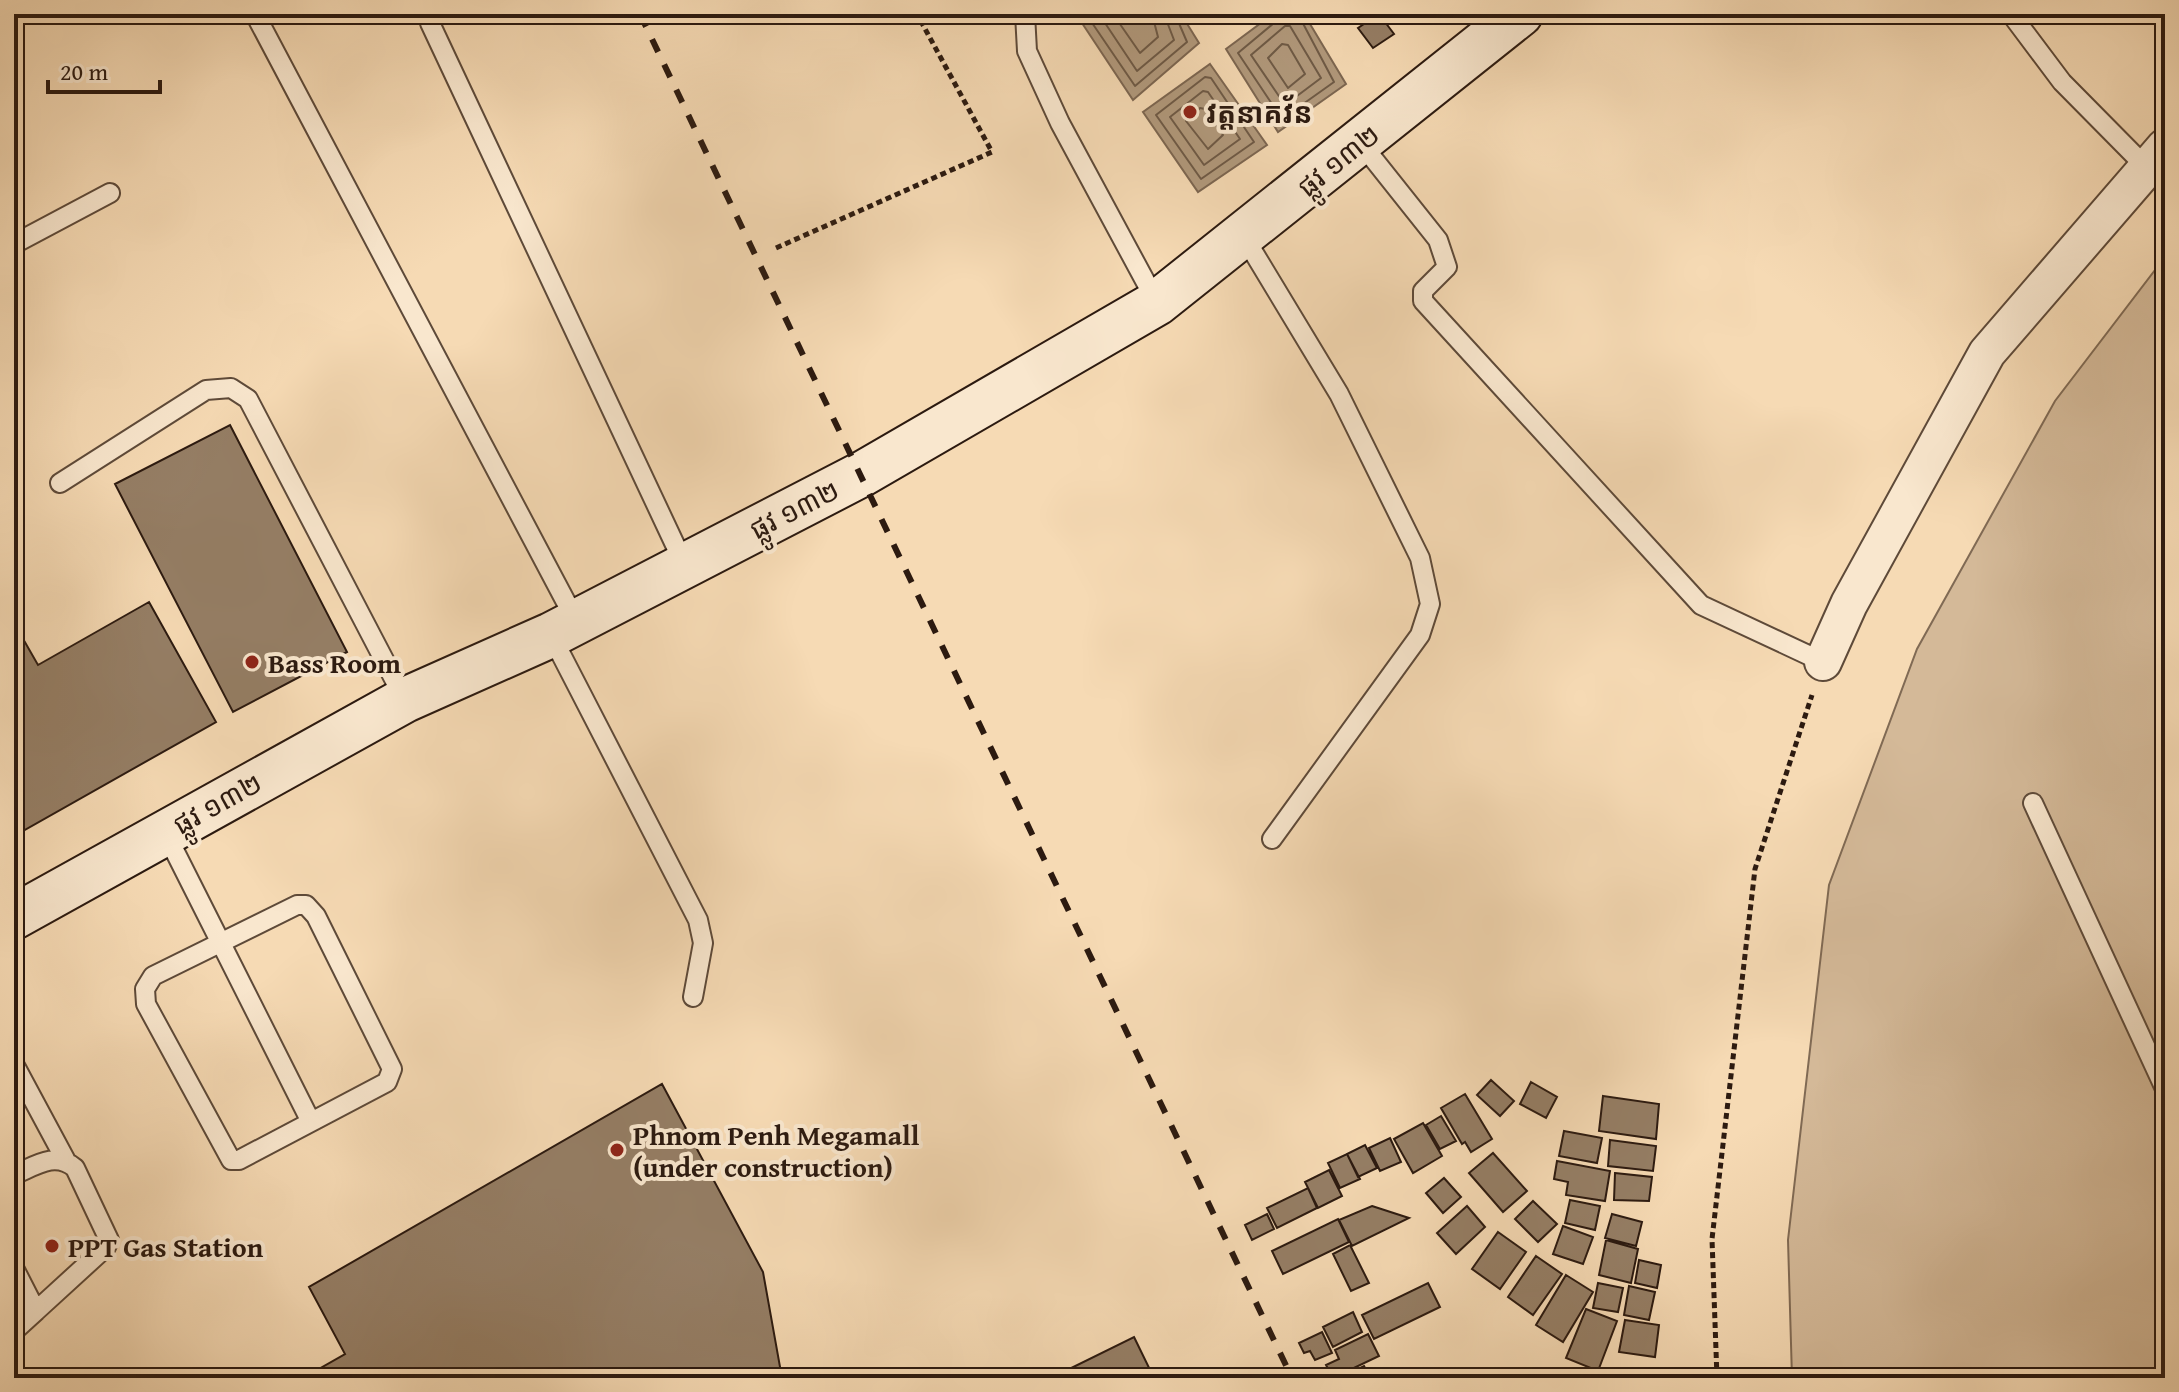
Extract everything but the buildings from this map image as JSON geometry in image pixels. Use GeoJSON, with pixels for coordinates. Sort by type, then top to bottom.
{"type":"FeatureCollection","features":[{"type":"Feature","properties":{"kind":"street","name":"ផ្លូវ ១៣២"},"geometry":{"type":"LineString","coordinates":[[14,917],[405,700],[564,628],[862,474],[1157,303],[1360,142],[1498,21]]}},
{"type":"Feature","properties":{"kind":"street"},"geometry":{"type":"LineString","coordinates":[[1823,662],[1849,604],[1987,353],[2155,157]]}},
{"type":"Feature","properties":{"kind":"lane"},"geometry":{"type":"LineString","coordinates":[[255,14],[564,628],[698,920],[703,943],[693,997]]}},
{"type":"Feature","properties":{"kind":"lane"},"geometry":{"type":"LineString","coordinates":[[1025,14],[1027,51],[1040,80],[1157,303]]}},
{"type":"Feature","properties":{"kind":"lane"},"geometry":{"type":"LineString","coordinates":[[2011,14],[2062,82],[2155,157]]}},
{"type":"Feature","properties":{"kind":"lane"},"geometry":{"type":"LineString","coordinates":[[430,23],[685,566]]}},
{"type":"Feature","properties":{"kind":"lane"},"geometry":{"type":"LineString","coordinates":[[1360,142],[1438,240],[1444,254],[1447,267],[1423,291],[1423,301],[1701,605],[1823,662]]}},
{"type":"Feature","properties":{"kind":"lane"},"geometry":{"type":"LineString","coordinates":[[14,244],[110,193]]}},
{"type":"Feature","properties":{"kind":"lane"},"geometry":{"type":"LineString","coordinates":[[1243,235],[1339,394],[1420,558],[1430,604],[1420,635],[1272,839]]}},
{"type":"Feature","properties":{"kind":"lane"},"geometry":{"type":"LineString","coordinates":[[60,483],[206,390],[231,388],[248,399],[405,700]]}},
{"type":"Feature","properties":{"kind":"lane"},"geometry":{"type":"LineString","coordinates":[[2033,803],[2165,1089]]}},
{"type":"Feature","properties":{"kind":"lane"},"geometry":{"type":"LineString","coordinates":[[165,832],[310,1120]]}},
{"type":"Feature","properties":{"kind":"lane"},"geometry":{"type":"LineString","coordinates":[[297,905],[306,905],[316,916],[392,1069],[387,1082],[310,1120],[239,1160],[231,1160],[146,1004],[145,989],[153,976],[297,905]]}},
{"type":"Feature","properties":{"kind":"lane"},"geometry":{"type":"LineString","coordinates":[[14,1064],[65,1159],[75,1168],[109,1240],[106,1247],[14,1331]]}},
{"type":"Feature","properties":{"kind":"lane"},"geometry":{"type":"LineString","coordinates":[[14,1175],[52,1159],[65,1159]]}},
{"type":"Feature","properties":{"kind":"lane"},"geometry":{"type":"LineString","coordinates":[[14,1268],[36,1311]]}},
{"type":"Feature","properties":{"kind":"path"},"geometry":{"type":"LineString","coordinates":[[776,248],[992,152],[917,14]]}},
{"type":"Feature","properties":{"kind":"path"},"geometry":{"type":"LineString","coordinates":[[1717,1378],[1712,1239],[1755,869],[1823,662]]}},
{"type":"Feature","properties":{"kind":"shaded area"},"geometry":{"type":"Polygon","coordinates":[[[2165,257],[2165,1378],[1792,1378],[1788,1240],[1829,885],[1917,649],[2055,401],[2165,257]]]}},
{"type":"Feature","properties":{"kind":"water"},"geometry":{"type":"Polygon","coordinates":[[[1082,14],[1181,14],[1199,43],[1133,100],[1078,17],[1082,14]]]}},
{"type":"Feature","properties":{"kind":"water"},"geometry":{"type":"Polygon","coordinates":[[[1273,14],[1304,14],[1346,84],[1278,132],[1226,49],[1273,14]]]}},
{"type":"Feature","properties":{"kind":"water"},"geometry":{"type":"Polygon","coordinates":[[[1210,64],[1267,145],[1198,192],[1143,112],[1210,64]]]}},
{"type":"Feature","properties":{"kind":"railway"},"geometry":{"type":"LineString","coordinates":[[640,14],[1292,1378]]}},
{"type":"Feature","properties":{"kind":"place","name":"វត្តនាគវ័ន"},"geometry":{"type":"Point","coordinates":[1190,112]}},
{"type":"Feature","properties":{"kind":"place","name":"Bass Room"},"geometry":{"type":"Point","coordinates":[252,662]}},
{"type":"Feature","properties":{"kind":"place","name":"Phnom Penh Megamall (under construction)"},"geometry":{"type":"Point","coordinates":[617,1150]}},
{"type":"Feature","properties":{"kind":"place","name":"PPT Gas Station"},"geometry":{"type":"Point","coordinates":[52,1246]}}]}
